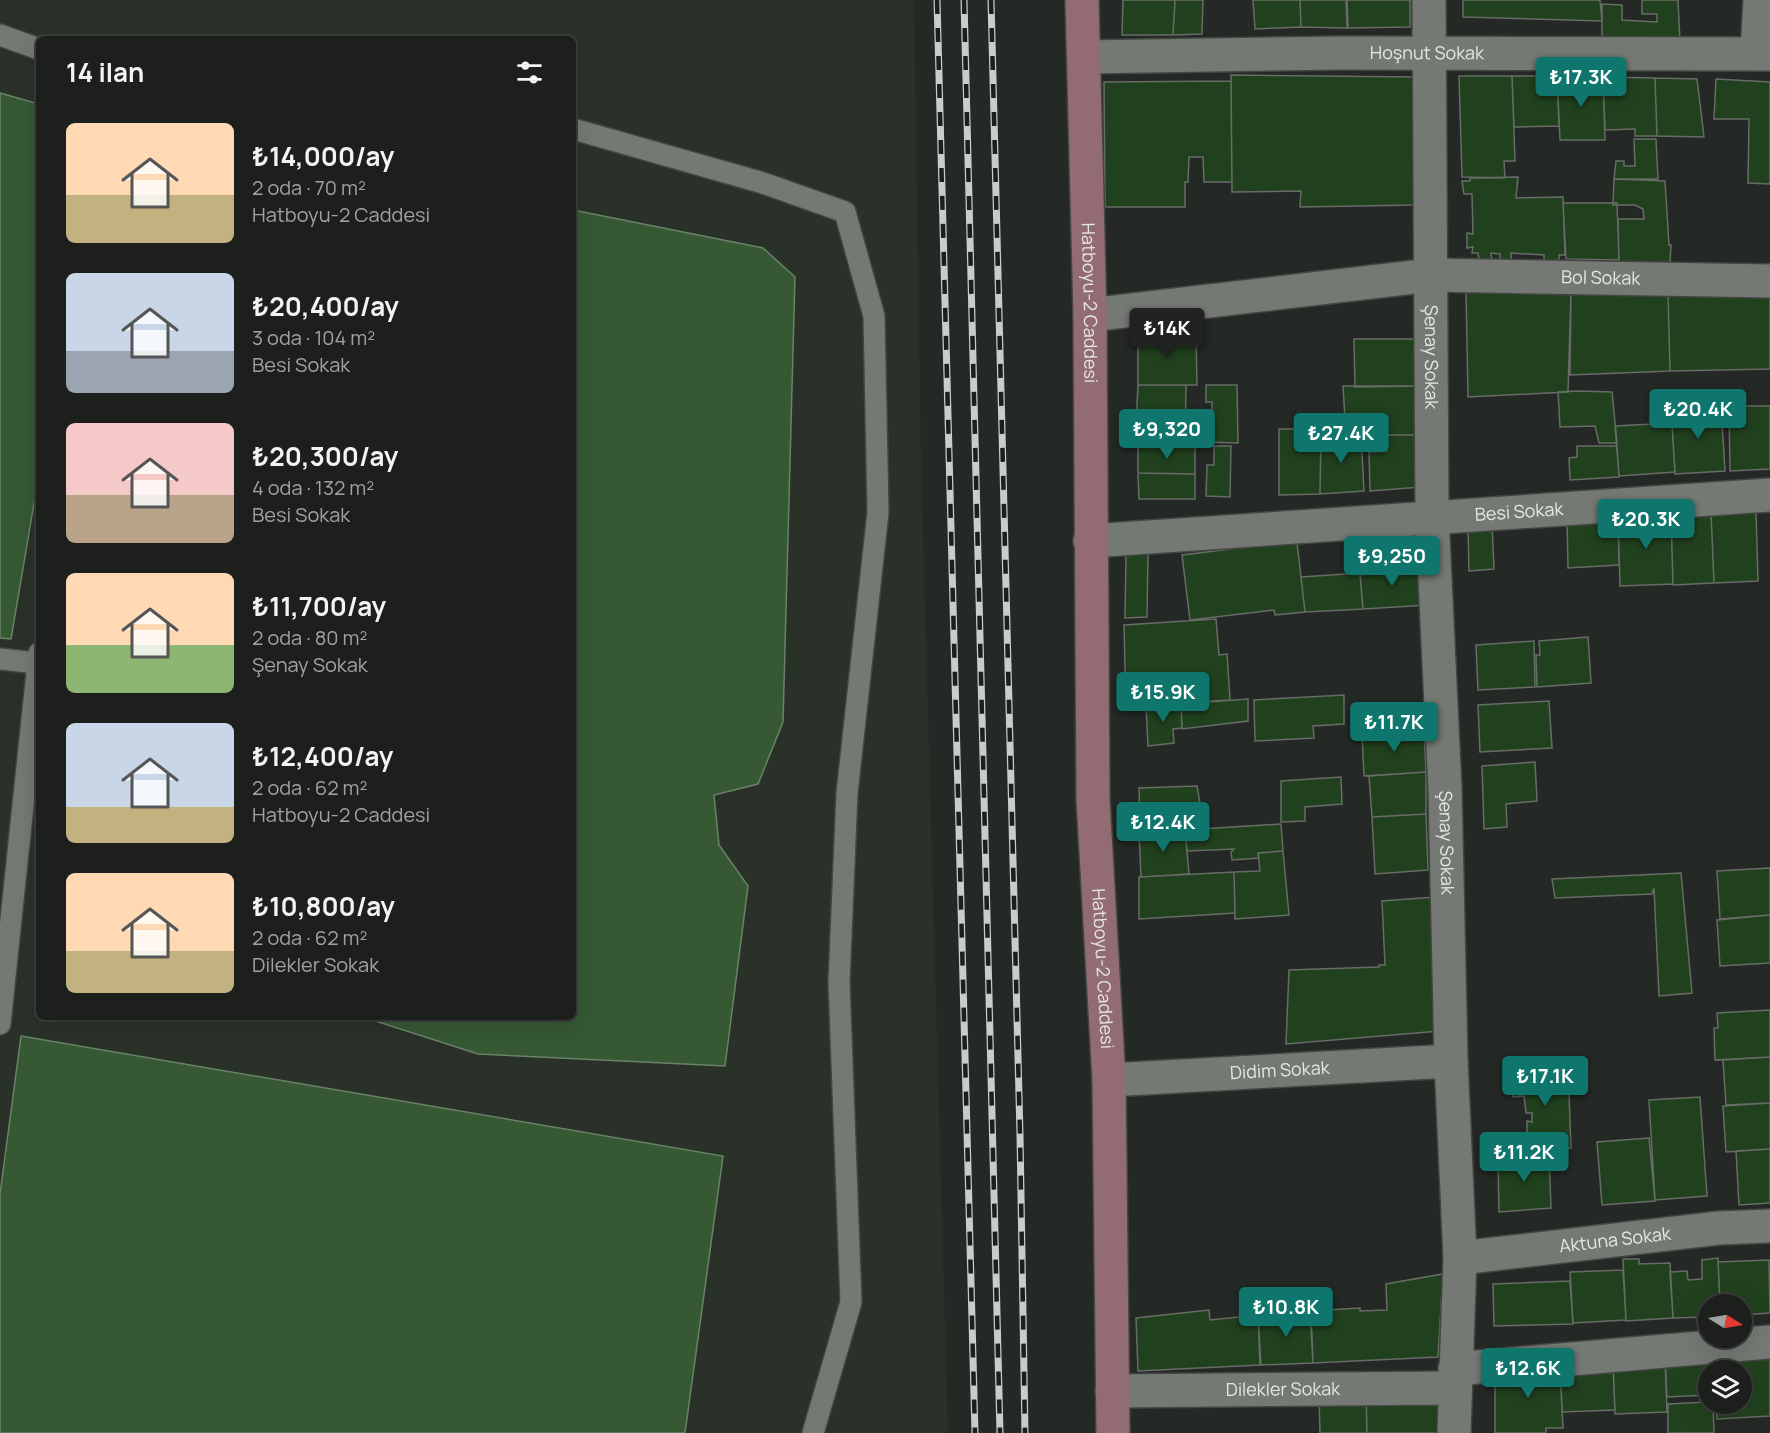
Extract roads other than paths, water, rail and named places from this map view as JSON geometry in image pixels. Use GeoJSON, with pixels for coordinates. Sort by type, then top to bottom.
{"type":"FeatureCollection","features":[{"type":"Feature","properties":{"kind":"main road","name":"Hatboyu-2 Caddesi"},"geometry":{"type":"LineString","coordinates":[[1082,0],[1090,315],[1093,799],[1109,1080],[1113,1433]]}},
{"type":"Feature","properties":{"kind":"street","name":"Şenay Sokak"},"geometry":{"type":"LineString","coordinates":[[1429,0],[1432,516],[1445,789],[1451,1061],[1460,1258],[1454,1433]]}},
{"type":"Feature","properties":{"kind":"street"},"geometry":{"type":"LineString","coordinates":[[1760,0],[1763,54]]}},
{"type":"Feature","properties":{"kind":"street","name":"Hoşnut Sokak"},"geometry":{"type":"LineString","coordinates":[[1085,57],[1763,54]]}},
{"type":"Feature","properties":{"kind":"street","name":"Bol Sokak"},"geometry":{"type":"LineString","coordinates":[[1090,315],[1431,275],[1770,281]]}},
{"type":"Feature","properties":{"kind":"street","name":"Besi Sokak"},"geometry":{"type":"LineString","coordinates":[[1090,541],[1432,516],[1770,495]]}},
{"type":"Feature","properties":{"kind":"street","name":"Didim Sokak"},"geometry":{"type":"LineString","coordinates":[[1109,1080],[1451,1061]]}},
{"type":"Feature","properties":{"kind":"street","name":"Aktuna Sokak"},"geometry":{"type":"LineString","coordinates":[[1460,1258],[1719,1228],[1770,1226]]}},
{"type":"Feature","properties":{"kind":"street","name":"Dilekler Sokak"},"geometry":{"type":"LineString","coordinates":[[1112,1391],[1455,1379],[1770,1342]]}},
{"type":"Feature","properties":{"kind":"lane"},"geometry":{"type":"LineString","coordinates":[[0,35],[36,48]]}},
{"type":"Feature","properties":{"kind":"lane"},"geometry":{"type":"LineString","coordinates":[[576,130],[763,183],[845,212],[874,316],[878,513],[847,793],[839,982],[851,1302],[813,1433]]}},
{"type":"Feature","properties":{"kind":"lane"},"geometry":{"type":"LineString","coordinates":[[0,659],[36,658]]}},
{"type":"Feature","properties":{"kind":"lane"},"geometry":{"type":"LineString","coordinates":[[0,1024],[36,677]]}},
{"type":"Feature","properties":{"kind":"railway"},"geometry":{"type":"LineString","coordinates":[[937,0],[975,1433]]}},
{"type":"Feature","properties":{"kind":"railway"},"geometry":{"type":"LineString","coordinates":[[964,0],[1000,1433]]}},
{"type":"Feature","properties":{"kind":"railway"},"geometry":{"type":"LineString","coordinates":[[991,0],[1020,1135],[1025,1433]]}}]}
